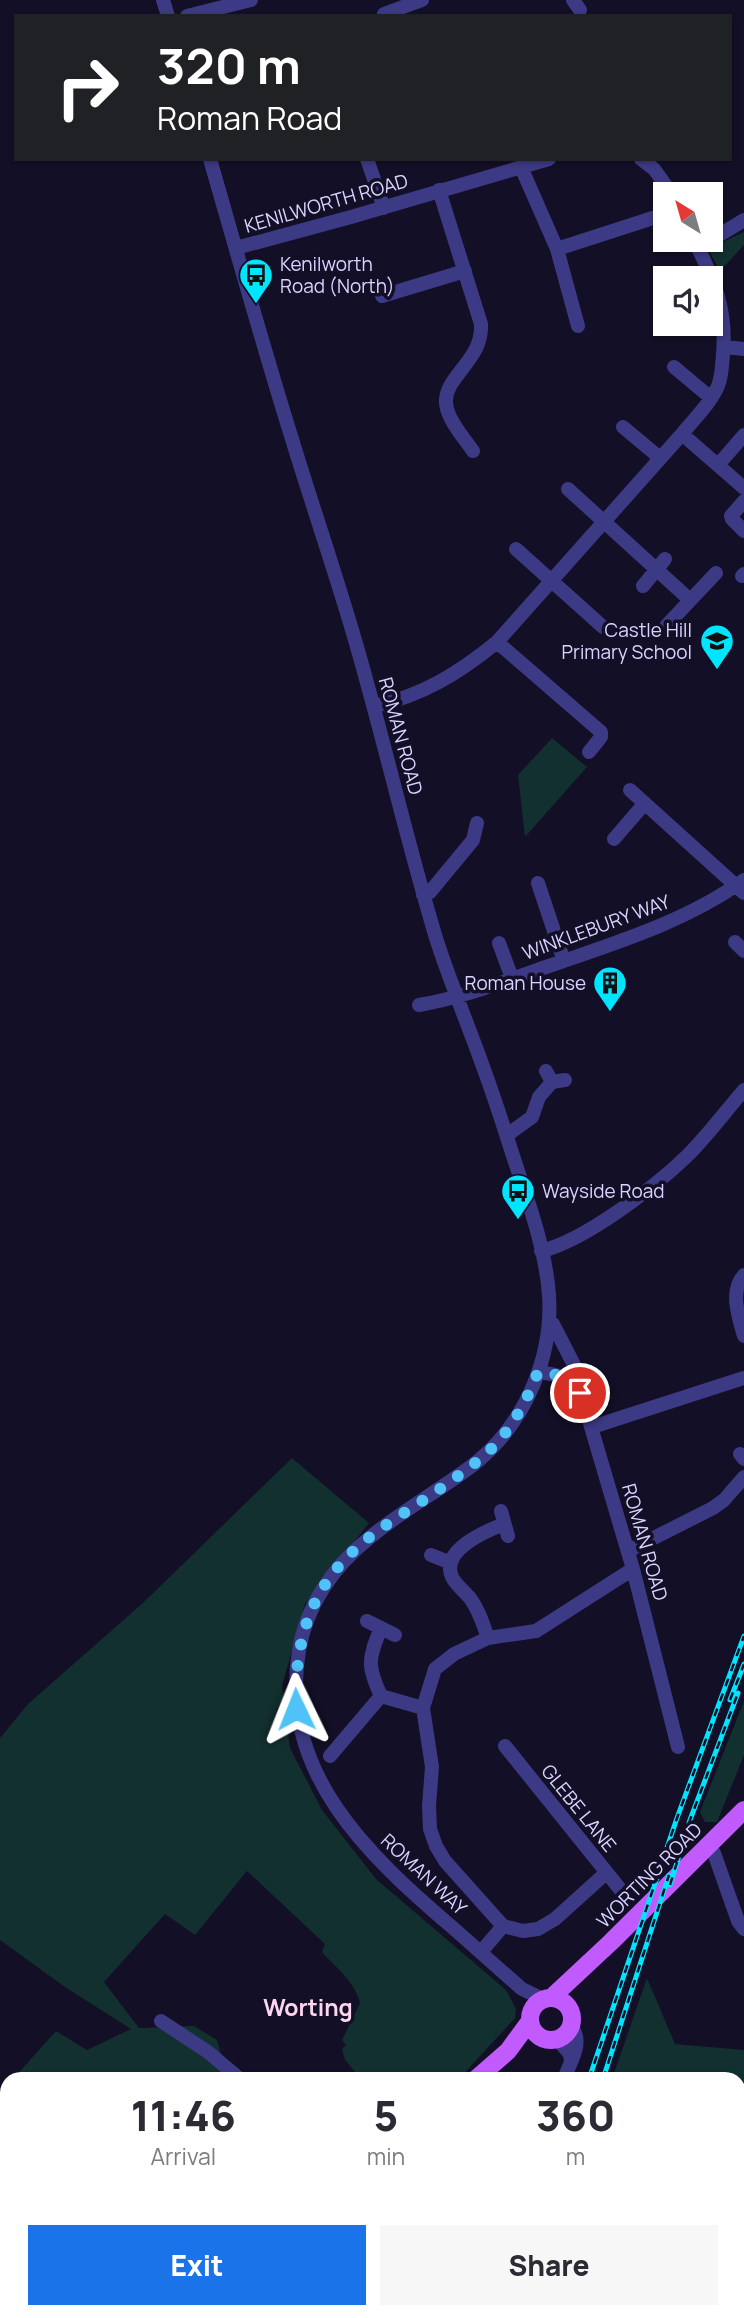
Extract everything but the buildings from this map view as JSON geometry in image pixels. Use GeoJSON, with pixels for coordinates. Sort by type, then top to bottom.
{"type":"FeatureCollection","features":[{"type":"Feature","properties":{"kind":"main road","name":"WORTING ROAD"},"geometry":{"type":"LineString","coordinates":[[484,2072],[508,2051],[539,2007],[584,1969],[744,1810]]}},
{"type":"Feature","properties":{"kind":"main road","name":"WORTING ROAD"},"geometry":{"type":"LineString","coordinates":[[570,2017],[584,1969]]}},
{"type":"Feature","properties":{"kind":"main road"},"geometry":{"type":"LineString","coordinates":[[562,2000],[570,2017],[568,2031],[552,2039],[533,2030],[539,2007],[562,2000]]}},
{"type":"Feature","properties":{"kind":"main road","name":"WORTING ROAD"},"geometry":{"type":"LineString","coordinates":[[508,2051],[552,2039]]}},
{"type":"Feature","properties":{"kind":"street"},"geometry":{"type":"LineString","coordinates":[[195,14],[251,0]]}},
{"type":"Feature","properties":{"kind":"street"},"geometry":{"type":"LineString","coordinates":[[382,10],[422,0]]}},
{"type":"Feature","properties":{"kind":"street","name":"ROMAN ROAD"},"geometry":{"type":"LineString","coordinates":[[211,161],[374,706],[424,895],[457,998],[507,1135],[541,1251],[549,1297],[549,1321],[538,1372]]}},
{"type":"Feature","properties":{"kind":"street"},"geometry":{"type":"LineString","coordinates":[[368,161],[384,208]]}},
{"type":"Feature","properties":{"kind":"street","name":"KENILWORTH ROAD"},"geometry":{"type":"LineString","coordinates":[[236,248],[541,161]]}},
{"type":"Feature","properties":{"kind":"street"},"geometry":{"type":"LineString","coordinates":[[644,161],[663,182]]}},
{"type":"Feature","properties":{"kind":"street"},"geometry":{"type":"LineString","coordinates":[[521,167],[557,249],[581,322]]}},
{"type":"Feature","properties":{"kind":"street"},"geometry":{"type":"LineString","coordinates":[[439,190],[479,318],[481,335],[478,347],[448,392],[446,402],[472,451]]}},
{"type":"Feature","properties":{"kind":"street"},"geometry":{"type":"LineString","coordinates":[[557,249],[653,218]]}},
{"type":"Feature","properties":{"kind":"street"},"geometry":{"type":"LineString","coordinates":[[723,230],[744,220]]}},
{"type":"Feature","properties":{"kind":"street"},"geometry":{"type":"LineString","coordinates":[[374,706],[417,694],[444,681],[464,669],[497,642],[711,398],[718,385],[724,347],[724,317],[720,298],[700,252]]}},
{"type":"Feature","properties":{"kind":"street"},"geometry":{"type":"LineString","coordinates":[[382,297],[465,271]]}},
{"type":"Feature","properties":{"kind":"street"},"geometry":{"type":"LineString","coordinates":[[724,347],[744,349]]}},
{"type":"Feature","properties":{"kind":"street"},"geometry":{"type":"LineString","coordinates":[[674,368],[711,398]]}},
{"type":"Feature","properties":{"kind":"street"},"geometry":{"type":"LineString","coordinates":[[622,427],[660,458]]}},
{"type":"Feature","properties":{"kind":"street"},"geometry":{"type":"LineString","coordinates":[[682,434],[744,488]]}},
{"type":"Feature","properties":{"kind":"street"},"geometry":{"type":"LineString","coordinates":[[718,465],[744,435]]}},
{"type":"Feature","properties":{"kind":"street"},"geometry":{"type":"LineString","coordinates":[[568,489],[604,522],[661,564],[689,599]]}},
{"type":"Feature","properties":{"kind":"street"},"geometry":{"type":"LineString","coordinates":[[744,501],[731,516],[744,531]]}},
{"type":"Feature","properties":{"kind":"street"},"geometry":{"type":"LineString","coordinates":[[516,549],[603,627]]}},
{"type":"Feature","properties":{"kind":"street"},"geometry":{"type":"LineString","coordinates":[[643,586],[661,564]]}},
{"type":"Feature","properties":{"kind":"street"},"geometry":{"type":"LineString","coordinates":[[666,626],[716,573]]}},
{"type":"Feature","properties":{"kind":"street"},"geometry":{"type":"LineString","coordinates":[[497,642],[601,732],[601,737],[587,751]]}},
{"type":"Feature","properties":{"kind":"street"},"geometry":{"type":"LineString","coordinates":[[630,790],[742,886]]}},
{"type":"Feature","properties":{"kind":"street"},"geometry":{"type":"LineString","coordinates":[[614,839],[645,803]]}},
{"type":"Feature","properties":{"kind":"street"},"geometry":{"type":"LineString","coordinates":[[424,895],[430,892],[473,840],[477,823]]}},
{"type":"Feature","properties":{"kind":"street"},"geometry":{"type":"LineString","coordinates":[[538,883],[564,961]]}},
{"type":"Feature","properties":{"kind":"street","name":"WINKLEBURY WAY"},"geometry":{"type":"LineString","coordinates":[[419,1005],[457,998],[564,961],[684,915],[742,886]]}},
{"type":"Feature","properties":{"kind":"street"},"geometry":{"type":"LineString","coordinates":[[499,952],[512,978]]}},
{"type":"Feature","properties":{"kind":"street"},"geometry":{"type":"LineString","coordinates":[[507,1135],[532,1117],[539,1097],[554,1077]]}},
{"type":"Feature","properties":{"kind":"street"},"geometry":{"type":"LineString","coordinates":[[541,1251],[562,1244],[599,1222],[669,1171],[688,1155],[744,1090]]}},
{"type":"Feature","properties":{"kind":"street"},"geometry":{"type":"LineString","coordinates":[[744,1275],[739,1280],[735,1293],[744,1336]]}},
{"type":"Feature","properties":{"kind":"street","name":"ROMAN ROAD"},"geometry":{"type":"LineString","coordinates":[[549,1321],[575,1367],[577,1385],[592,1427],[676,1710],[678,1747]]}},
{"type":"Feature","properties":{"kind":"street"},"geometry":{"type":"LineString","coordinates":[[538,1372],[568,1378],[577,1385]]}},
{"type":"Feature","properties":{"kind":"street","name":"ROMAN WAY"},"geometry":{"type":"LineString","coordinates":[[538,1372],[518,1415],[485,1455],[369,1537],[334,1571],[310,1611],[300,1640],[295,1673],[296,1709],[302,1739],[317,1776],[345,1821],[385,1868],[539,2007]]}},
{"type":"Feature","properties":{"kind":"street"},"geometry":{"type":"LineString","coordinates":[[592,1427],[744,1378]]}},
{"type":"Feature","properties":{"kind":"street"},"geometry":{"type":"LineString","coordinates":[[628,1551],[713,1508],[724,1500],[744,1477]]}},
{"type":"Feature","properties":{"kind":"street"},"geometry":{"type":"LineString","coordinates":[[488,1638],[472,1601],[452,1577],[451,1563],[462,1545],[477,1534],[504,1524]]}},
{"type":"Feature","properties":{"kind":"street"},"geometry":{"type":"LineString","coordinates":[[431,1555],[451,1563]]}},
{"type":"Feature","properties":{"kind":"street"},"geometry":{"type":"LineString","coordinates":[[606,1873],[555,1919],[538,1929],[523,1931],[503,1926],[445,1861],[436,1846],[430,1829],[432,1766],[423,1708],[435,1669],[454,1654],[488,1638],[536,1631],[633,1569]]}},
{"type":"Feature","properties":{"kind":"street"},"geometry":{"type":"LineString","coordinates":[[368,1621],[394,1635]]}},
{"type":"Feature","properties":{"kind":"street"},"geometry":{"type":"LineString","coordinates":[[381,1628],[370,1661],[370,1674],[381,1696],[423,1708]]}},
{"type":"Feature","properties":{"kind":"street"},"geometry":{"type":"LineString","coordinates":[[330,1756],[381,1696]]}},
{"type":"Feature","properties":{"kind":"street"},"geometry":{"type":"LineString","coordinates":[[332,1730],[343,1741]]}},
{"type":"Feature","properties":{"kind":"street","name":"GLEBE LANE"},"geometry":{"type":"LineString","coordinates":[[505,1746],[624,1894]]}},
{"type":"Feature","properties":{"kind":"street"},"geometry":{"type":"LineString","coordinates":[[713,1863],[744,1929]]}},
{"type":"Feature","properties":{"kind":"street"},"geometry":{"type":"LineString","coordinates":[[481,1952],[503,1926]]}},
{"type":"Feature","properties":{"kind":"street"},"geometry":{"type":"LineString","coordinates":[[567,2072],[578,2041],[570,2017]]}},
{"type":"Feature","properties":{"kind":"street"},"geometry":{"type":"LineString","coordinates":[[161,2021],[208,2052],[232,2072]]}},
{"type":"Feature","properties":{"kind":"street"},"geometry":{"type":"LineString","coordinates":[[552,2039],[570,2054],[571,2061]]}},
{"type":"Feature","properties":{"kind":"green space"},"geometry":{"type":"Polygon","coordinates":[[[744,232],[744,245],[723,268],[717,266],[710,252],[723,252],[723,242],[744,232]]]}},
{"type":"Feature","properties":{"kind":"green space"},"geometry":{"type":"Polygon","coordinates":[[[552,738],[587,767],[525,837],[518,775],[552,738]]]}},
{"type":"Feature","properties":{"kind":"green space"},"geometry":{"type":"Polygon","coordinates":[[[292,1458],[369,1523],[305,1604],[282,1686],[290,1748],[322,1810],[376,1879],[506,1990],[516,2009],[515,2018],[465,2072],[355,2072],[345,2060],[342,2049],[346,2045],[342,2040],[360,2003],[354,1988],[322,1952],[325,1944],[247,1871],[195,1935],[165,1914],[104,1982],[139,2028],[194,2026],[217,2040],[221,2054],[235,2072],[19,2072],[56,2031],[87,2050],[131,2029],[65,1987],[0,1940],[0,1738],[28,1704],[144,1602],[292,1458]]]}},
{"type":"Feature","properties":{"kind":"green space"},"geometry":{"type":"Polygon","coordinates":[[[744,1701],[744,1755],[717,1822],[705,1822],[700,1812],[744,1701]]]}},
{"type":"Feature","properties":{"kind":"green space"},"geometry":{"type":"Polygon","coordinates":[[[647,1978],[675,2044],[744,2050],[744,2072],[614,2072],[647,1978]]]}},
{"type":"Feature","properties":{"kind":"railway"},"geometry":{"type":"LineString","coordinates":[[591,2072],[677,1818],[744,1636]]}},
{"type":"Feature","properties":{"kind":"railway"},"geometry":{"type":"LineString","coordinates":[[730,1700],[744,1664]]}},
{"type":"Feature","properties":{"kind":"railway"},"geometry":{"type":"LineString","coordinates":[[670,1885],[690,1820],[738,1693]]}},
{"type":"Feature","properties":{"kind":"railway"},"geometry":{"type":"LineString","coordinates":[[605,2072],[669,1875]]}},
{"type":"Feature","properties":{"kind":"place","name":"Kenilworth Road (North)"},"geometry":{"type":"Point","coordinates":[256,305]}},
{"type":"Feature","properties":{"kind":"place","name":"Castle Hill Primary School"},"geometry":{"type":"Point","coordinates":[717,671]}},
{"type":"Feature","properties":{"kind":"place","name":"Roman House"},"geometry":{"type":"Point","coordinates":[610,1013]}},
{"type":"Feature","properties":{"kind":"place","name":"Wayside Road"},"geometry":{"type":"Point","coordinates":[518,1221]}},
{"type":"Feature","properties":{"kind":"district","name":"Worting"},"geometry":{"type":"Point","coordinates":[308,2008]}},
{"type":"Feature","properties":{"kind":"route"},"geometry":{"type":"LineString","coordinates":[[296,1709],[295,1673],[300,1640],[310,1611],[334,1571],[369,1537],[485,1455],[518,1415],[538,1372],[568,1378],[577,1385],[580,1393]]}}]}
